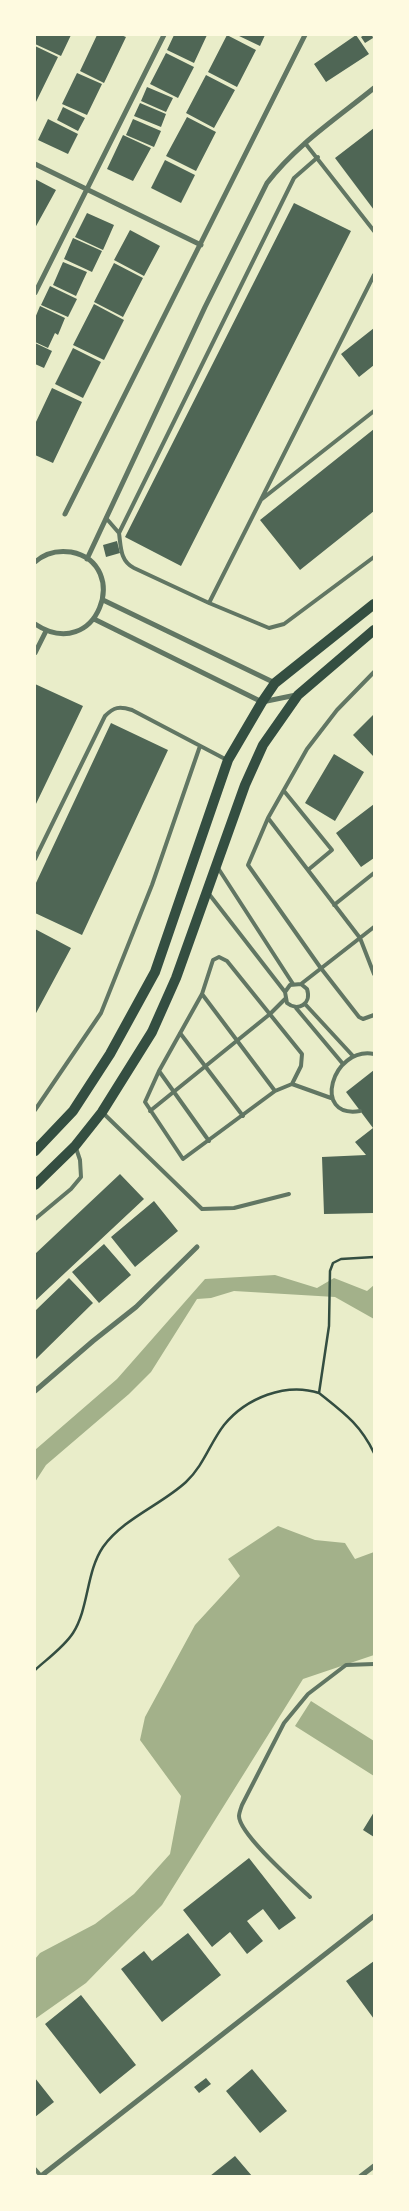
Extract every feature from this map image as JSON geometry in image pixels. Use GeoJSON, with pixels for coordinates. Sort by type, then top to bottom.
{"type":"FeatureCollection","features":[{"type":"Feature","properties":{"kind":"main road"},"geometry":{"type":"LineString","coordinates":[[35,1151],[73,1111],[110,1054],[155,972],[228,760],[262,702],[275,683],[374,604]]}},
{"type":"Feature","properties":{"kind":"main road"},"geometry":{"type":"LineString","coordinates":[[35,1185],[75,1146],[102,1112],[152,1032],[176,978],[245,785],[260,753],[298,694],[374,630]]}},
{"type":"Feature","properties":{"kind":"street"},"geometry":{"type":"LineString","coordinates":[[35,293],[164,35]]}},
{"type":"Feature","properties":{"kind":"street"},"geometry":{"type":"LineString","coordinates":[[65,514],[305,35]]}},
{"type":"Feature","properties":{"kind":"street"},"geometry":{"type":"LineString","coordinates":[[87,559],[201,315],[263,191],[280,166],[305,142],[374,88]]}},
{"type":"Feature","properties":{"kind":"street"},"geometry":{"type":"LineString","coordinates":[[35,164],[201,245]]}},
{"type":"Feature","properties":{"kind":"street"},"geometry":{"type":"LineString","coordinates":[[35,562],[52,552],[76,553],[87,559],[95,567],[101,577],[104,589],[103,600],[94,619],[84,628],[72,633],[59,634],[46,631],[35,624]]}},
{"type":"Feature","properties":{"kind":"street"},"geometry":{"type":"LineString","coordinates":[[103,600],[275,683]]}},
{"type":"Feature","properties":{"kind":"street"},"geometry":{"type":"LineString","coordinates":[[94,619],[262,702],[298,694]]}},
{"type":"Feature","properties":{"kind":"street"},"geometry":{"type":"LineString","coordinates":[[35,653],[46,631]]}},
{"type":"Feature","properties":{"kind":"street"},"geometry":{"type":"LineString","coordinates":[[35,1391],[136,1307],[197,1247]]}},
{"type":"Feature","properties":{"kind":"street"},"geometry":{"type":"LineString","coordinates":[[41,2176],[374,1916]]}},
{"type":"Feature","properties":{"kind":"street"},"geometry":{"type":"LineString","coordinates":[[361,2176],[374,2166]]}},
{"type":"Feature","properties":{"kind":"lane"},"geometry":{"type":"LineString","coordinates":[[305,142],[374,231]]}},
{"type":"Feature","properties":{"kind":"lane"},"geometry":{"type":"LineString","coordinates":[[318,157],[294,178],[119,533],[121,554],[128,565],[209,603],[269,628],[284,624],[374,557]]}},
{"type":"Feature","properties":{"kind":"lane"},"geometry":{"type":"LineString","coordinates":[[209,603],[374,275]]}},
{"type":"Feature","properties":{"kind":"lane"},"geometry":{"type":"LineString","coordinates":[[261,500],[374,411]]}},
{"type":"Feature","properties":{"kind":"lane"},"geometry":{"type":"LineString","coordinates":[[106,518],[119,533]]}},
{"type":"Feature","properties":{"kind":"lane"},"geometry":{"type":"LineString","coordinates":[[374,672],[337,710],[307,749],[268,818],[249,862],[249,869],[359,1017],[374,1015]]}},
{"type":"Feature","properties":{"kind":"lane"},"geometry":{"type":"LineString","coordinates":[[35,859],[104,716],[113,708],[121,707],[132,710],[228,760]]}},
{"type":"Feature","properties":{"kind":"lane"},"geometry":{"type":"LineString","coordinates":[[35,1110],[101,1012],[152,885],[200,746]]}},
{"type":"Feature","properties":{"kind":"lane"},"geometry":{"type":"LineString","coordinates":[[284,791],[332,850],[308,870]]}},
{"type":"Feature","properties":{"kind":"lane"},"geometry":{"type":"LineString","coordinates":[[268,818],[360,938],[374,974]]}},
{"type":"Feature","properties":{"kind":"lane"},"geometry":{"type":"LineString","coordinates":[[216,867],[293,984]]}},
{"type":"Feature","properties":{"kind":"lane"},"geometry":{"type":"LineString","coordinates":[[334,905],[374,873]]}},
{"type":"Feature","properties":{"kind":"lane"},"geometry":{"type":"LineString","coordinates":[[207,892],[285,992]]}},
{"type":"Feature","properties":{"kind":"lane"},"geometry":{"type":"LineString","coordinates":[[301,984],[320,967],[374,927]]}},
{"type":"Feature","properties":{"kind":"lane"},"geometry":{"type":"LineString","coordinates":[[219,957],[227,961],[302,1054],[301,1066],[292,1084],[275,1091],[210,1141],[189,1156],[181,1159],[150,1111],[145,1099],[202,994],[213,960],[219,957]]}},
{"type":"Feature","properties":{"kind":"lane"},"geometry":{"type":"LineString","coordinates":[[296,1008],[305,1004],[309,994],[305,986],[301,984],[293,984],[288,987],[285,992],[285,999],[289,1005],[296,1008],[343,1064]]}},
{"type":"Feature","properties":{"kind":"lane"},"geometry":{"type":"LineString","coordinates":[[202,994],[275,1091]]}},
{"type":"Feature","properties":{"kind":"lane"},"geometry":{"type":"LineString","coordinates":[[150,1111],[270,1014],[285,999]]}},
{"type":"Feature","properties":{"kind":"lane"},"geometry":{"type":"LineString","coordinates":[[305,1004],[353,1056]]}},
{"type":"Feature","properties":{"kind":"lane"},"geometry":{"type":"LineString","coordinates":[[180,1033],[243,1116]]}},
{"type":"Feature","properties":{"kind":"lane"},"geometry":{"type":"LineString","coordinates":[[360,1111],[345,1111],[339,1108],[332,1098],[332,1082],[343,1064],[353,1056],[366,1053],[374,1054]]}},
{"type":"Feature","properties":{"kind":"lane"},"geometry":{"type":"LineString","coordinates":[[159,1071],[210,1141]]}},
{"type":"Feature","properties":{"kind":"lane"},"geometry":{"type":"LineString","coordinates":[[292,1084],[332,1098]]}},
{"type":"Feature","properties":{"kind":"lane"},"geometry":{"type":"LineString","coordinates":[[102,1112],[202,1209],[234,1208],[288,1194]]}},
{"type":"Feature","properties":{"kind":"lane"},"geometry":{"type":"LineString","coordinates":[[35,1219],[71,1189],[81,1177],[80,1160],[75,1146]]}},
{"type":"Feature","properties":{"kind":"lane"},"geometry":{"type":"LineString","coordinates":[[310,1897],[264,1853],[242,1825],[239,1816],[242,1805],[284,1722],[308,1694],[346,1665],[374,1664]]}},
{"type":"Feature","properties":{"kind":"lane"},"geometry":{"type":"LineString","coordinates":[[35,2169],[41,2176]]}},
{"type":"Feature","properties":{"kind":"path"},"geometry":{"type":"LineString","coordinates":[[319,1393],[329,1326],[330,1271],[332,1263],[341,1259],[374,1257]]}},
{"type":"Feature","properties":{"kind":"path"},"geometry":{"type":"LineString","coordinates":[[35,1670],[73,1633],[103,1548],[121,1530],[185,1483],[200,1467],[224,1426],[238,1411],[272,1393],[310,1390],[319,1393],[349,1418],[365,1434],[374,1453]]}},
{"type":"Feature","properties":{"kind":"shaded area"},"geometry":{"type":"Polygon","coordinates":[[[275,1275],[317,1288],[334,1278],[367,1291],[374,1285],[374,1319],[335,1297],[234,1291],[211,1298],[197,1299],[151,1372],[129,1394],[46,1465],[35,1482],[35,1450],[117,1379],[205,1279],[275,1275]]]}},
{"type":"Feature","properties":{"kind":"shaded area"},"geometry":{"type":"Polygon","coordinates":[[[278,1526],[315,1540],[345,1543],[355,1559],[374,1552],[374,1655],[303,1679],[162,1905],[86,1983],[35,2019],[35,1959],[40,1953],[95,1924],[134,1894],[170,1854],[181,1796],[140,1740],[145,1717],[195,1625],[240,1576],[228,1559],[278,1526]]]}},
{"type":"Feature","properties":{"kind":"shaded area"},"geometry":{"type":"Polygon","coordinates":[[[311,1701],[374,1741],[374,1776],[295,1726],[311,1701]]]}},
{"type":"Feature","properties":{"kind":"building"},"geometry":{"type":"Polygon","coordinates":[[[35,35],[71,35],[61,56],[35,44],[35,35]]]}},
{"type":"Feature","properties":{"kind":"building"},"geometry":{"type":"Polygon","coordinates":[[[97,35],[121,35],[126,37],[104,83],[80,71],[97,35]]]}},
{"type":"Feature","properties":{"kind":"building"},"geometry":{"type":"Polygon","coordinates":[[[174,35],[207,35],[194,63],[167,50],[174,35]]]}},
{"type":"Feature","properties":{"kind":"building"},"geometry":{"type":"Polygon","coordinates":[[[227,35],[256,50],[237,87],[208,72],[227,35]]]}},
{"type":"Feature","properties":{"kind":"building"},"geometry":{"type":"Polygon","coordinates":[[[237,35],[265,35],[260,46],[237,35]]]}},
{"type":"Feature","properties":{"kind":"building"},"geometry":{"type":"Polygon","coordinates":[[[356,35],[369,54],[326,82],[314,64],[356,35]]]}},
{"type":"Feature","properties":{"kind":"building"},"geometry":{"type":"Polygon","coordinates":[[[372,35],[373,38],[365,43],[361,37],[372,35]]]}},
{"type":"Feature","properties":{"kind":"building"},"geometry":{"type":"Polygon","coordinates":[[[35,46],[58,57],[35,104],[35,46]]]}},
{"type":"Feature","properties":{"kind":"building"},"geometry":{"type":"Polygon","coordinates":[[[166,53],[194,67],[178,98],[150,84],[166,53]]]}},
{"type":"Feature","properties":{"kind":"building"},"geometry":{"type":"Polygon","coordinates":[[[77,73],[102,84],[87,115],[62,104],[77,73]]]}},
{"type":"Feature","properties":{"kind":"building"},"geometry":{"type":"Polygon","coordinates":[[[206,75],[235,90],[214,128],[186,113],[206,75]]]}},
{"type":"Feature","properties":{"kind":"building"},"geometry":{"type":"Polygon","coordinates":[[[147,87],[173,98],[166,112],[141,101],[147,87]]]}},
{"type":"Feature","properties":{"kind":"building"},"geometry":{"type":"Polygon","coordinates":[[[140,103],[166,114],[161,127],[134,116],[140,103]]]}},
{"type":"Feature","properties":{"kind":"building"},"geometry":{"type":"Polygon","coordinates":[[[63,107],[85,118],[78,131],[57,120],[63,107]]]}},
{"type":"Feature","properties":{"kind":"building"},"geometry":{"type":"Polygon","coordinates":[[[187,117],[216,132],[196,171],[166,156],[187,117]]]}},
{"type":"Feature","properties":{"kind":"building"},"geometry":{"type":"Polygon","coordinates":[[[48,119],[78,134],[68,154],[38,140],[48,119]]]}},
{"type":"Feature","properties":{"kind":"building"},"geometry":{"type":"Polygon","coordinates":[[[133,119],[161,131],[154,147],[126,135],[133,119]]]}},
{"type":"Feature","properties":{"kind":"building"},"geometry":{"type":"Polygon","coordinates":[[[374,128],[374,210],[335,158],[374,128]]]}},
{"type":"Feature","properties":{"kind":"building"},"geometry":{"type":"Polygon","coordinates":[[[123,135],[151,148],[133,181],[107,169],[123,135]]]}},
{"type":"Feature","properties":{"kind":"building"},"geometry":{"type":"Polygon","coordinates":[[[165,160],[195,175],[181,203],[151,188],[165,160]]]}},
{"type":"Feature","properties":{"kind":"building"},"geometry":{"type":"Polygon","coordinates":[[[35,179],[56,190],[35,228],[35,179]]]}},
{"type":"Feature","properties":{"kind":"building"},"geometry":{"type":"Polygon","coordinates":[[[294,203],[351,231],[181,566],[125,537],[294,203]]]}},
{"type":"Feature","properties":{"kind":"building"},"geometry":{"type":"Polygon","coordinates":[[[87,213],[114,225],[103,250],[75,237],[87,213]]]}},
{"type":"Feature","properties":{"kind":"building"},"geometry":{"type":"Polygon","coordinates":[[[130,230],[160,246],[144,276],[114,260],[130,230]]]}},
{"type":"Feature","properties":{"kind":"building"},"geometry":{"type":"Polygon","coordinates":[[[73,238],[102,251],[92,272],[64,259],[73,238]]]}},
{"type":"Feature","properties":{"kind":"building"},"geometry":{"type":"Polygon","coordinates":[[[63,262],[87,272],[76,296],[53,285],[63,262]]]}},
{"type":"Feature","properties":{"kind":"building"},"geometry":{"type":"Polygon","coordinates":[[[114,263],[143,278],[123,317],[94,302],[114,263]]]}},
{"type":"Feature","properties":{"kind":"building"},"geometry":{"type":"Polygon","coordinates":[[[50,286],[77,299],[68,317],[41,305],[50,286]]]}},
{"type":"Feature","properties":{"kind":"building"},"geometry":{"type":"Polygon","coordinates":[[[94,304],[124,320],[104,360],[73,345],[94,304]]]}},
{"type":"Feature","properties":{"kind":"building"},"geometry":{"type":"Polygon","coordinates":[[[40,306],[65,318],[58,335],[55,333],[48,348],[35,342],[35,318],[40,306]]]}},
{"type":"Feature","properties":{"kind":"building"},"geometry":{"type":"Polygon","coordinates":[[[374,328],[374,365],[359,377],[341,354],[374,328]]]}},
{"type":"Feature","properties":{"kind":"building"},"geometry":{"type":"Polygon","coordinates":[[[35,343],[52,351],[44,368],[35,364],[35,343]]]}},
{"type":"Feature","properties":{"kind":"building"},"geometry":{"type":"Polygon","coordinates":[[[73,348],[101,362],[83,398],[55,384],[73,348]]]}},
{"type":"Feature","properties":{"kind":"building"},"geometry":{"type":"Polygon","coordinates":[[[52,388],[82,402],[53,463],[35,455],[35,424],[52,388]]]}},
{"type":"Feature","properties":{"kind":"building"},"geometry":{"type":"Polygon","coordinates":[[[374,429],[374,511],[300,570],[260,520],[374,429]]]}},
{"type":"Feature","properties":{"kind":"building"},"geometry":{"type":"Polygon","coordinates":[[[117,541],[120,553],[106,557],[103,545],[117,541]]]}},
{"type":"Feature","properties":{"kind":"building"},"geometry":{"type":"Polygon","coordinates":[[[35,684],[83,706],[35,806],[35,684]]]}},
{"type":"Feature","properties":{"kind":"building"},"geometry":{"type":"Polygon","coordinates":[[[374,714],[374,757],[353,735],[374,714]]]}},
{"type":"Feature","properties":{"kind":"building"},"geometry":{"type":"Polygon","coordinates":[[[111,723],[168,750],[82,935],[35,913],[35,885],[111,723]]]}},
{"type":"Feature","properties":{"kind":"building"},"geometry":{"type":"Polygon","coordinates":[[[334,754],[364,772],[335,821],[305,803],[334,754]]]}},
{"type":"Feature","properties":{"kind":"building"},"geometry":{"type":"Polygon","coordinates":[[[374,804],[374,858],[361,867],[336,833],[374,804]]]}},
{"type":"Feature","properties":{"kind":"building"},"geometry":{"type":"Polygon","coordinates":[[[35,929],[71,948],[35,1015],[35,929]]]}},
{"type":"Feature","properties":{"kind":"building"},"geometry":{"type":"Polygon","coordinates":[[[374,1070],[374,1213],[324,1214],[322,1157],[366,1155],[355,1142],[373,1128],[346,1092],[374,1070]]]}},
{"type":"Feature","properties":{"kind":"building"},"geometry":{"type":"Polygon","coordinates":[[[120,1174],[144,1199],[35,1301],[35,1254],[120,1174]]]}},
{"type":"Feature","properties":{"kind":"building"},"geometry":{"type":"Polygon","coordinates":[[[154,1201],[178,1231],[135,1267],[111,1237],[154,1201]]]}},
{"type":"Feature","properties":{"kind":"building"},"geometry":{"type":"Polygon","coordinates":[[[104,1244],[131,1275],[99,1303],[72,1272],[104,1244]]]}},
{"type":"Feature","properties":{"kind":"building"},"geometry":{"type":"Polygon","coordinates":[[[69,1278],[93,1303],[35,1360],[35,1311],[69,1278]]]}},
{"type":"Feature","properties":{"kind":"building"},"geometry":{"type":"Polygon","coordinates":[[[374,1812],[374,1837],[363,1830],[374,1812]]]}},
{"type":"Feature","properties":{"kind":"building"},"geometry":{"type":"Polygon","coordinates":[[[249,1858],[296,1918],[279,1930],[263,1909],[247,1921],[263,1941],[247,1954],[230,1932],[212,1947],[183,1910],[249,1858]]]}},
{"type":"Feature","properties":{"kind":"building"},"geometry":{"type":"Polygon","coordinates":[[[188,1933],[221,1975],[162,2022],[121,1969],[144,1951],[152,1961],[188,1933]]]}},
{"type":"Feature","properties":{"kind":"building"},"geometry":{"type":"Polygon","coordinates":[[[374,1961],[374,2019],[346,1981],[374,1961]]]}},
{"type":"Feature","properties":{"kind":"building"},"geometry":{"type":"Polygon","coordinates":[[[81,1995],[136,2065],[100,2094],[45,2024],[81,1995]]]}},
{"type":"Feature","properties":{"kind":"building"},"geometry":{"type":"Polygon","coordinates":[[[252,2069],[287,2111],[260,2133],[226,2091],[252,2069]]]}},
{"type":"Feature","properties":{"kind":"building"},"geometry":{"type":"Polygon","coordinates":[[[35,2078],[54,2102],[35,2117],[35,2078]]]}},
{"type":"Feature","properties":{"kind":"building"},"geometry":{"type":"Polygon","coordinates":[[[206,2078],[211,2084],[199,2093],[194,2087],[206,2078]]]}},
{"type":"Feature","properties":{"kind":"building"},"geometry":{"type":"Polygon","coordinates":[[[235,2156],[252,2176],[210,2176],[235,2156]]]}}]}
